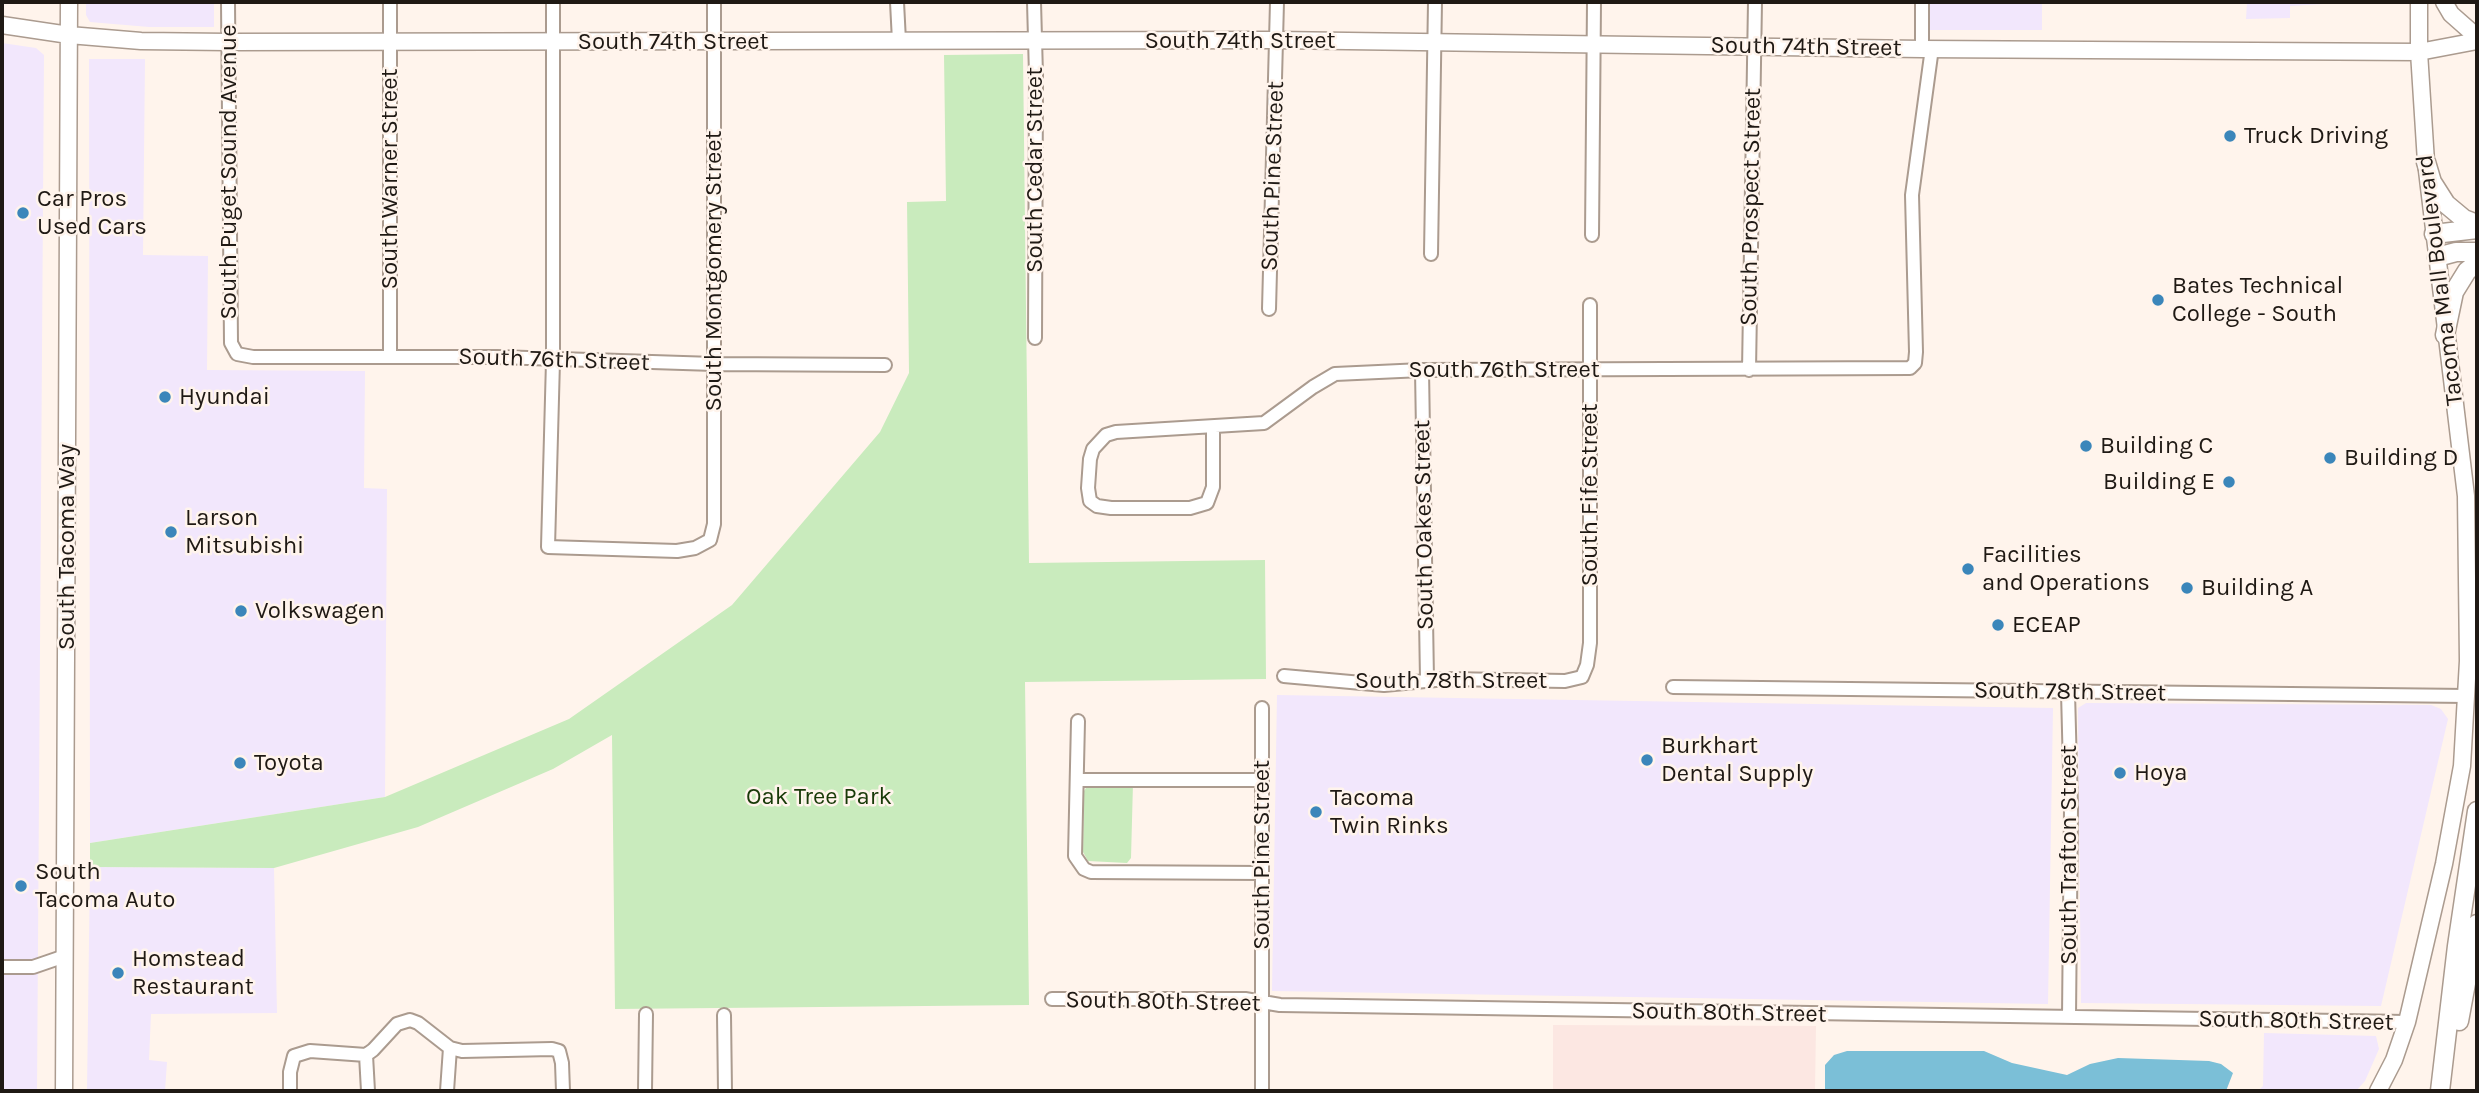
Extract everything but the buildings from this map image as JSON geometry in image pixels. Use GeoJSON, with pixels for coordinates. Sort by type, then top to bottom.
{"type":"FeatureCollection","features":[{"type":"Feature","properties":{"kind":"highway"},"geometry":{"type":"LineString","coordinates":[[2426,162],[2432,182],[2446,204],[2477,226]]}},
{"type":"Feature","properties":{"kind":"highway"},"geometry":{"type":"LineString","coordinates":[[2434,234],[2477,226]]}},
{"type":"Feature","properties":{"kind":"highway"},"geometry":{"type":"LineString","coordinates":[[2437,257],[2456,252],[2477,252]]}},
{"type":"Feature","properties":{"kind":"highway"},"geometry":{"type":"LineString","coordinates":[[2445,335],[2454,292],[2467,271],[2477,263]]}},
{"type":"Feature","properties":{"kind":"highway"},"geometry":{"type":"LineString","coordinates":[[2440,1091],[2457,946],[2477,811]]}},
{"type":"Feature","properties":{"kind":"highway"},"geometry":{"type":"LineString","coordinates":[[2446,1091],[2477,925]]}},
{"type":"Feature","properties":{"kind":"main road","name":"South Tacoma Way"},"geometry":{"type":"LineString","coordinates":[[64,1091],[69,2]]}},
{"type":"Feature","properties":{"kind":"main road","name":"Tacoma Mall Boulevard"},"geometry":{"type":"LineString","coordinates":[[2378,1091],[2394,1060],[2407,1023],[2455,808],[2462,766],[2467,696],[2466,496],[2426,162],[2418,2]]}},
{"type":"Feature","properties":{"kind":"main road"},"geometry":{"type":"LineString","coordinates":[[2444,2],[2456,20],[2477,39]]}},
{"type":"Feature","properties":{"kind":"main road","name":"South 74th Street"},"geometry":{"type":"LineString","coordinates":[[2,25],[69,36],[141,41],[228,42],[1276,40],[2419,52],[2477,39]]}},
{"type":"Feature","properties":{"kind":"street","name":"South Puget Sound Avenue"},"geometry":{"type":"LineString","coordinates":[[228,2],[230,343]]}},
{"type":"Feature","properties":{"kind":"street","name":"South Warner Street"},"geometry":{"type":"LineString","coordinates":[[390,2],[390,357]]}},
{"type":"Feature","properties":{"kind":"street"},"geometry":{"type":"LineString","coordinates":[[553,2],[554,361]]}},
{"type":"Feature","properties":{"kind":"street","name":"South Montgomery Street"},"geometry":{"type":"LineString","coordinates":[[554,361],[548,547],[677,551],[695,548],[710,540],[714,524],[714,2]]}},
{"type":"Feature","properties":{"kind":"street"},"geometry":{"type":"LineString","coordinates":[[897,2],[899,41]]}},
{"type":"Feature","properties":{"kind":"street","name":"South Cedar Street"},"geometry":{"type":"LineString","coordinates":[[1034,2],[1035,338]]}},
{"type":"Feature","properties":{"kind":"street","name":"South Pine Street"},"geometry":{"type":"LineString","coordinates":[[1269,309],[1277,2]]}},
{"type":"Feature","properties":{"kind":"street"},"geometry":{"type":"LineString","coordinates":[[1431,254],[1436,2]]}},
{"type":"Feature","properties":{"kind":"street"},"geometry":{"type":"LineString","coordinates":[[1592,236],[1594,2]]}},
{"type":"Feature","properties":{"kind":"street","name":"South Prospect Street"},"geometry":{"type":"LineString","coordinates":[[1749,370],[1755,2]]}},
{"type":"Feature","properties":{"kind":"street"},"geometry":{"type":"LineString","coordinates":[[1922,2],[1927,48]]}},
{"type":"Feature","properties":{"kind":"street","name":"South 76th Street"},"geometry":{"type":"LineString","coordinates":[[1213,427],[1213,487],[1207,503],[1190,509],[1093,504],[1089,497],[1090,459],[1093,449],[1106,435],[1116,432],[1265,423],[1335,374],[1422,370],[1904,370],[1915,363],[1912,195],[1927,48]]}},
{"type":"Feature","properties":{"kind":"street","name":"South Fife Street"},"geometry":{"type":"LineString","coordinates":[[1590,304],[1590,643]]}},
{"type":"Feature","properties":{"kind":"street","name":"South 76th Street"},"geometry":{"type":"LineString","coordinates":[[230,343],[237,354],[253,358],[497,357],[714,365],[885,365]]}},
{"type":"Feature","properties":{"kind":"street","name":"South Oakes Street"},"geometry":{"type":"LineString","coordinates":[[1422,370],[1427,680]]}},
{"type":"Feature","properties":{"kind":"street","name":"South 78th Street"},"geometry":{"type":"LineString","coordinates":[[1284,676],[1384,685],[1427,680],[1577,680],[1586,671],[1590,643]]}},
{"type":"Feature","properties":{"kind":"street","name":"South 78th Street"},"geometry":{"type":"LineString","coordinates":[[1672,687],[2467,696]]}},
{"type":"Feature","properties":{"kind":"street","name":"South Trafton Street"},"geometry":{"type":"LineString","coordinates":[[2068,692],[2071,808],[2069,1017]]}},
{"type":"Feature","properties":{"kind":"street","name":"South Pine Street"},"geometry":{"type":"LineString","coordinates":[[1262,708],[1262,1091]]}},
{"type":"Feature","properties":{"kind":"street"},"geometry":{"type":"LineString","coordinates":[[1079,721],[1075,856],[1079,865],[1091,872],[1262,873]]}},
{"type":"Feature","properties":{"kind":"street"},"geometry":{"type":"LineString","coordinates":[[1078,780],[1262,779]]}},
{"type":"Feature","properties":{"kind":"street"},"geometry":{"type":"LineString","coordinates":[[2,967],[33,967],[65,956]]}},
{"type":"Feature","properties":{"kind":"street","name":"South 80th Street"},"geometry":{"type":"LineString","coordinates":[[1052,999],[1245,999],[1280,1005],[2407,1023]]}},
{"type":"Feature","properties":{"kind":"street"},"geometry":{"type":"LineString","coordinates":[[645,1091],[646,1014]]}},
{"type":"Feature","properties":{"kind":"street"},"geometry":{"type":"LineString","coordinates":[[724,1016],[725,1091]]}},
{"type":"Feature","properties":{"kind":"street"},"geometry":{"type":"LineString","coordinates":[[290,1091],[294,1056],[310,1051],[366,1055],[397,1024],[410,1020],[427,1029],[450,1048],[462,1051],[559,1051],[564,1091]]}},
{"type":"Feature","properties":{"kind":"street"},"geometry":{"type":"LineString","coordinates":[[447,1091],[450,1048]]}},
{"type":"Feature","properties":{"kind":"street"},"geometry":{"type":"LineString","coordinates":[[366,1055],[368,1091]]}},
{"type":"Feature","properties":{"kind":"shaded area"},"geometry":{"type":"Polygon","coordinates":[[[86,2],[214,2],[214,27],[149,27],[90,22],[86,15],[86,2]]]}},
{"type":"Feature","properties":{"kind":"shaded area"},"geometry":{"type":"Polygon","coordinates":[[[1929,2],[2042,2],[2042,30],[1929,30],[1929,2]]]}},
{"type":"Feature","properties":{"kind":"shaded area"},"geometry":{"type":"Polygon","coordinates":[[[2247,2],[2357,2],[2290,6],[2290,18],[2246,19],[2247,2]]]}},
{"type":"Feature","properties":{"kind":"shaded area"},"geometry":{"type":"Polygon","coordinates":[[[2,43],[36,48],[44,55],[37,1091],[2,1091],[2,43]]]}},
{"type":"Feature","properties":{"kind":"shaded area"},"geometry":{"type":"Polygon","coordinates":[[[89,59],[145,59],[143,255],[208,256],[207,370],[365,371],[364,488],[387,489],[385,797],[90,843],[89,59]]]}},
{"type":"Feature","properties":{"kind":"shaded area"},"geometry":{"type":"Polygon","coordinates":[[[1277,695],[2053,708],[2048,1004],[1272,991],[1277,695]]]}},
{"type":"Feature","properties":{"kind":"shaded area"},"geometry":{"type":"Polygon","coordinates":[[[2086,703],[2431,705],[2441,709],[2448,719],[2381,1006],[2081,1003],[2078,708],[2086,703]]]}},
{"type":"Feature","properties":{"kind":"shaded area"},"geometry":{"type":"Polygon","coordinates":[[[90,867],[274,868],[277,1013],[151,1014],[149,1060],[167,1062],[165,1091],[87,1091],[90,867]]]}},
{"type":"Feature","properties":{"kind":"shaded area"},"geometry":{"type":"Polygon","coordinates":[[[1553,1025],[1816,1026],[1815,1091],[1553,1091],[1553,1025]]]}},
{"type":"Feature","properties":{"kind":"shaded area"},"geometry":{"type":"Polygon","coordinates":[[[2264,1033],[2376,1036],[2379,1049],[2365,1081],[2356,1091],[2258,1091],[2263,1086],[2264,1033]]]}},
{"type":"Feature","properties":{"kind":"green space","name":"Oak Tree Park"},"geometry":{"type":"Polygon","coordinates":[[[1023,54],[1029,563],[1265,560],[1266,679],[1025,682],[1029,1005],[615,1009],[612,735],[553,769],[418,827],[274,868],[90,867],[90,843],[385,797],[569,719],[732,605],[880,432],[909,373],[907,202],[946,201],[944,55],[1023,54]]]}},
{"type":"Feature","properties":{"kind":"green space"},"geometry":{"type":"Polygon","coordinates":[[[1133,783],[1131,858],[1127,863],[1088,861],[1083,852],[1084,791],[1088,785],[1133,783]]]}},
{"type":"Feature","properties":{"kind":"water"},"geometry":{"type":"Polygon","coordinates":[[[1847,1051],[1984,1051],[2012,1063],[2067,1075],[2090,1064],[2118,1058],[2209,1061],[2221,1064],[2233,1073],[2226,1091],[1825,1091],[1825,1065],[1834,1055],[1847,1051]]]}},
{"type":"Feature","properties":{"kind":"place","name":"Truck Driving"},"geometry":{"type":"Point","coordinates":[2230,136]}},
{"type":"Feature","properties":{"kind":"place","name":"Car Pros Used Cars"},"geometry":{"type":"Point","coordinates":[23,213]}},
{"type":"Feature","properties":{"kind":"place","name":"Bates Technical College - South"},"geometry":{"type":"Point","coordinates":[2158,300]}},
{"type":"Feature","properties":{"kind":"place","name":"Hyundai"},"geometry":{"type":"Point","coordinates":[165,397]}},
{"type":"Feature","properties":{"kind":"place","name":"Building C"},"geometry":{"type":"Point","coordinates":[2086,446]}},
{"type":"Feature","properties":{"kind":"place","name":"Building D"},"geometry":{"type":"Point","coordinates":[2330,458]}},
{"type":"Feature","properties":{"kind":"place","name":"Building E"},"geometry":{"type":"Point","coordinates":[2229,482]}},
{"type":"Feature","properties":{"kind":"place","name":"Larson Mitsubishi"},"geometry":{"type":"Point","coordinates":[171,532]}},
{"type":"Feature","properties":{"kind":"place","name":"Facilities and Operations"},"geometry":{"type":"Point","coordinates":[1968,569]}},
{"type":"Feature","properties":{"kind":"place","name":"Building A"},"geometry":{"type":"Point","coordinates":[2187,588]}},
{"type":"Feature","properties":{"kind":"place","name":"Volkswagen"},"geometry":{"type":"Point","coordinates":[241,611]}},
{"type":"Feature","properties":{"kind":"place","name":"ECEAP"},"geometry":{"type":"Point","coordinates":[1998,625]}},
{"type":"Feature","properties":{"kind":"place","name":"Burkhart Dental Supply"},"geometry":{"type":"Point","coordinates":[1647,760]}},
{"type":"Feature","properties":{"kind":"place","name":"Toyota"},"geometry":{"type":"Point","coordinates":[240,763]}},
{"type":"Feature","properties":{"kind":"place","name":"Hoya"},"geometry":{"type":"Point","coordinates":[2120,773]}},
{"type":"Feature","properties":{"kind":"place","name":"Tacoma Twin Rinks"},"geometry":{"type":"Point","coordinates":[1316,812]}},
{"type":"Feature","properties":{"kind":"place","name":"South Tacoma Auto"},"geometry":{"type":"Point","coordinates":[21,886]}},
{"type":"Feature","properties":{"kind":"place","name":"Homstead Restaurant"},"geometry":{"type":"Point","coordinates":[118,973]}}]}
